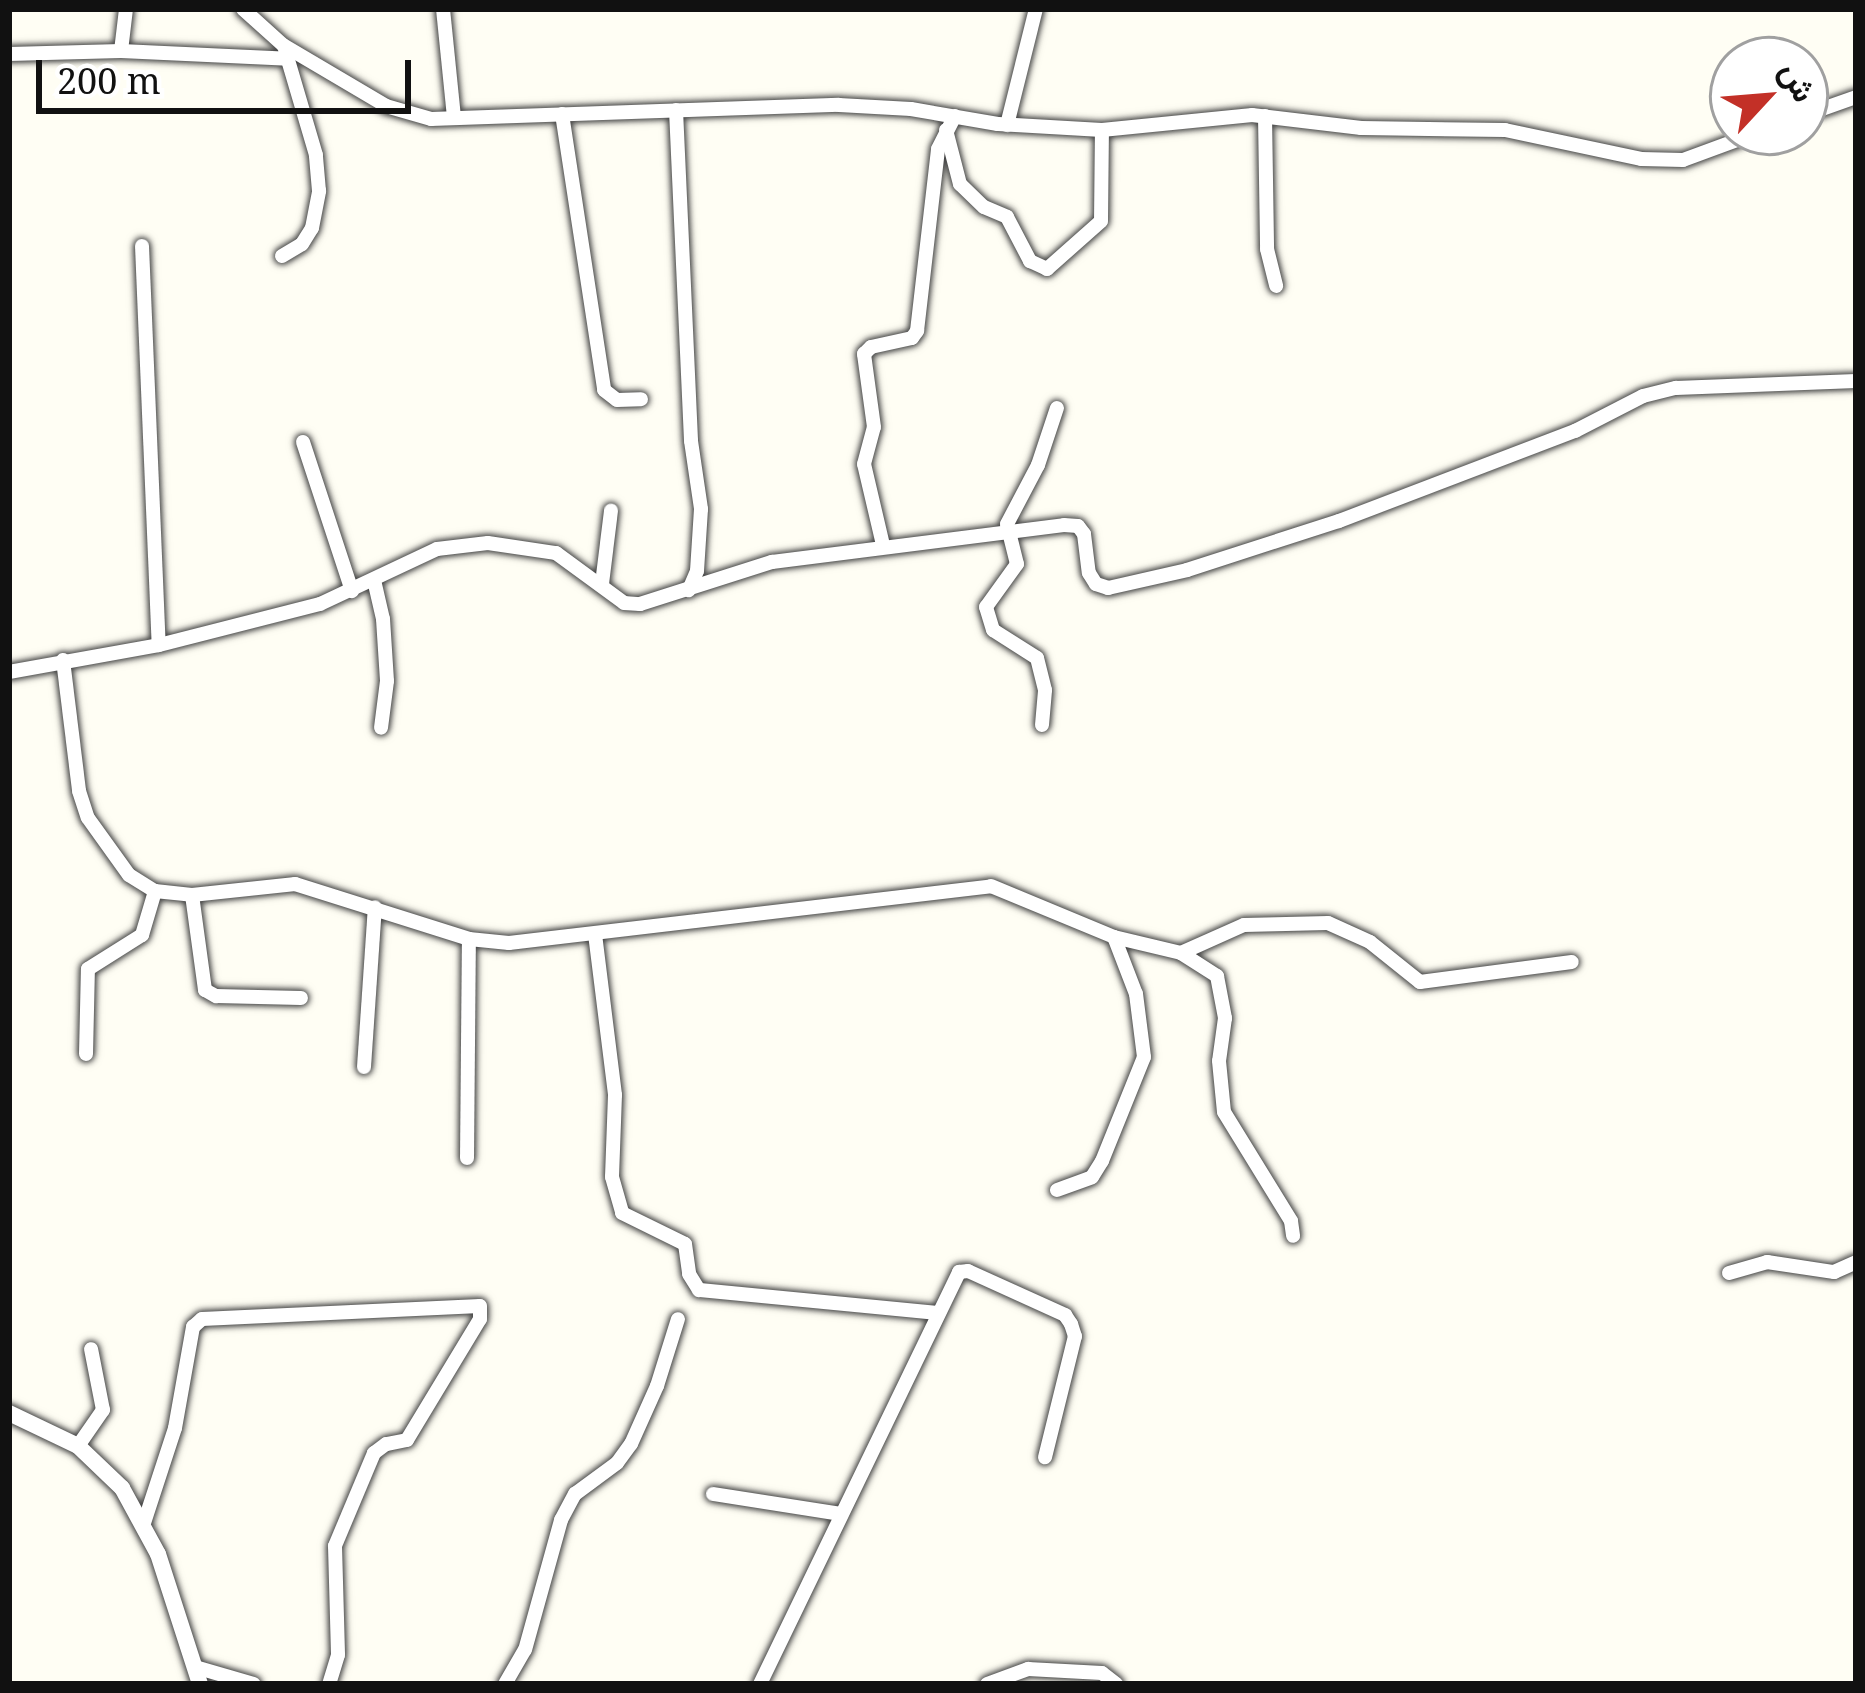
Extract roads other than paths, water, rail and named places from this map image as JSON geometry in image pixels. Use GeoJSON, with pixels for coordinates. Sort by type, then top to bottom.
{"type":"FeatureCollection","features":[{"type":"Feature","properties":{"kind":"street"},"geometry":{"type":"LineString","coordinates":[[121,51],[126,9]]}},
{"type":"Feature","properties":{"kind":"street"},"geometry":{"type":"LineString","coordinates":[[243,9],[285,52],[406,115],[839,105],[1007,125],[1102,130],[1265,116],[1361,128],[1505,130],[1641,159],[1683,160],[1709,150]]}},
{"type":"Feature","properties":{"kind":"street"},"geometry":{"type":"LineString","coordinates":[[443,9],[454,116]]}},
{"type":"Feature","properties":{"kind":"street"},"geometry":{"type":"LineString","coordinates":[[1007,125],[1036,9]]}},
{"type":"Feature","properties":{"kind":"street"},"geometry":{"type":"LineString","coordinates":[[9,54],[285,52]]}},
{"type":"Feature","properties":{"kind":"street"},"geometry":{"type":"LineString","coordinates":[[282,256],[302,244],[312,228],[320,191],[316,155],[285,52]]}},
{"type":"Feature","properties":{"kind":"street"},"geometry":{"type":"LineString","coordinates":[[676,110],[692,440],[701,509],[697,571],[689,590]]}},
{"type":"Feature","properties":{"kind":"street"},"geometry":{"type":"LineString","coordinates":[[562,114],[604,391],[616,400],[641,399]]}},
{"type":"Feature","properties":{"kind":"street"},"geometry":{"type":"LineString","coordinates":[[884,544],[864,464],[874,427],[864,355],[871,347],[912,338],[917,331],[934,172],[955,116]]}},
{"type":"Feature","properties":{"kind":"street"},"geometry":{"type":"LineString","coordinates":[[1265,116],[1267,249],[1276,286]]}},
{"type":"Feature","properties":{"kind":"street"},"geometry":{"type":"LineString","coordinates":[[946,130],[960,184],[984,207],[1007,217],[1030,261],[1047,269],[1101,221],[1102,130]]}},
{"type":"Feature","properties":{"kind":"street"},"geometry":{"type":"LineString","coordinates":[[142,246],[159,645]]}},
{"type":"Feature","properties":{"kind":"street"},"geometry":{"type":"LineString","coordinates":[[9,672],[159,645],[320,604],[437,549],[488,543],[556,553],[624,603],[640,604],[772,562],[884,544],[924,544],[1010,530],[1078,526],[1089,573],[1096,584],[1108,588],[1187,570],[1339,521],[1575,430],[1643,396],[1676,388],[1856,381]]}},
{"type":"Feature","properties":{"kind":"street"},"geometry":{"type":"LineString","coordinates":[[1042,725],[1045,690],[1037,658],[1008,644],[987,619],[986,607],[1017,564],[1010,513],[1038,465],[1058,408]]}},
{"type":"Feature","properties":{"kind":"street"},"geometry":{"type":"LineString","coordinates":[[303,442],[352,591]]}},
{"type":"Feature","properties":{"kind":"street"},"geometry":{"type":"LineString","coordinates":[[602,584],[611,511]]}},
{"type":"Feature","properties":{"kind":"street"},"geometry":{"type":"LineString","coordinates":[[374,580],[383,619],[387,681],[381,728]]}},
{"type":"Feature","properties":{"kind":"street"},"geometry":{"type":"LineString","coordinates":[[63,660],[79,791],[88,818],[129,874],[155,891],[192,895],[295,884],[469,939],[509,943],[991,886],[1114,937],[1181,953],[1217,976],[1225,1018],[1219,1061],[1224,1112],[1291,1221],[1294,1236]]}},
{"type":"Feature","properties":{"kind":"street"},"geometry":{"type":"LineString","coordinates":[[86,1054],[88,969],[142,935],[155,891]]}},
{"type":"Feature","properties":{"kind":"street"},"geometry":{"type":"LineString","coordinates":[[192,895],[206,990],[216,996],[301,998]]}},
{"type":"Feature","properties":{"kind":"street"},"geometry":{"type":"LineString","coordinates":[[364,1066],[375,907]]}},
{"type":"Feature","properties":{"kind":"street"},"geometry":{"type":"LineString","coordinates":[[1181,953],[1244,925],[1328,923],[1370,942],[1420,982],[1572,962]]}},
{"type":"Feature","properties":{"kind":"street"},"geometry":{"type":"LineString","coordinates":[[595,934],[615,1095],[612,1177],[622,1213],[685,1244],[689,1274],[699,1290],[936,1313]]}},
{"type":"Feature","properties":{"kind":"street"},"geometry":{"type":"LineString","coordinates":[[1057,1190],[1092,1177],[1144,1057],[1136,994],[1114,937]]}},
{"type":"Feature","properties":{"kind":"street"},"geometry":{"type":"LineString","coordinates":[[467,1158],[469,939]]}},
{"type":"Feature","properties":{"kind":"street"},"geometry":{"type":"LineString","coordinates":[[1729,1273],[1768,1262],[1834,1272],[1856,1262]]}},
{"type":"Feature","properties":{"kind":"street"},"geometry":{"type":"LineString","coordinates":[[760,1684],[952,1279],[968,1271],[1066,1315],[1075,1336],[1045,1456]]}},
{"type":"Feature","properties":{"kind":"street"},"geometry":{"type":"LineString","coordinates":[[144,1523],[176,1428],[193,1327],[202,1319],[480,1306],[480,1319],[407,1439],[386,1444],[374,1454],[335,1546],[338,1654],[328,1684]]}},
{"type":"Feature","properties":{"kind":"street"},"geometry":{"type":"LineString","coordinates":[[505,1684],[525,1650],[561,1520],[575,1494],[617,1463],[631,1444],[657,1387],[678,1319]]}},
{"type":"Feature","properties":{"kind":"street"},"geometry":{"type":"LineString","coordinates":[[78,1446],[103,1410],[91,1349]]}},
{"type":"Feature","properties":{"kind":"street"},"geometry":{"type":"LineString","coordinates":[[9,1412],[78,1446],[122,1488],[144,1523],[197,1675],[254,1684]]}},
{"type":"Feature","properties":{"kind":"street"},"geometry":{"type":"LineString","coordinates":[[713,1494],[840,1514]]}},
{"type":"Feature","properties":{"kind":"street"},"geometry":{"type":"LineString","coordinates":[[987,1684],[1028,1669],[1102,1673],[1116,1684]]}}]}
